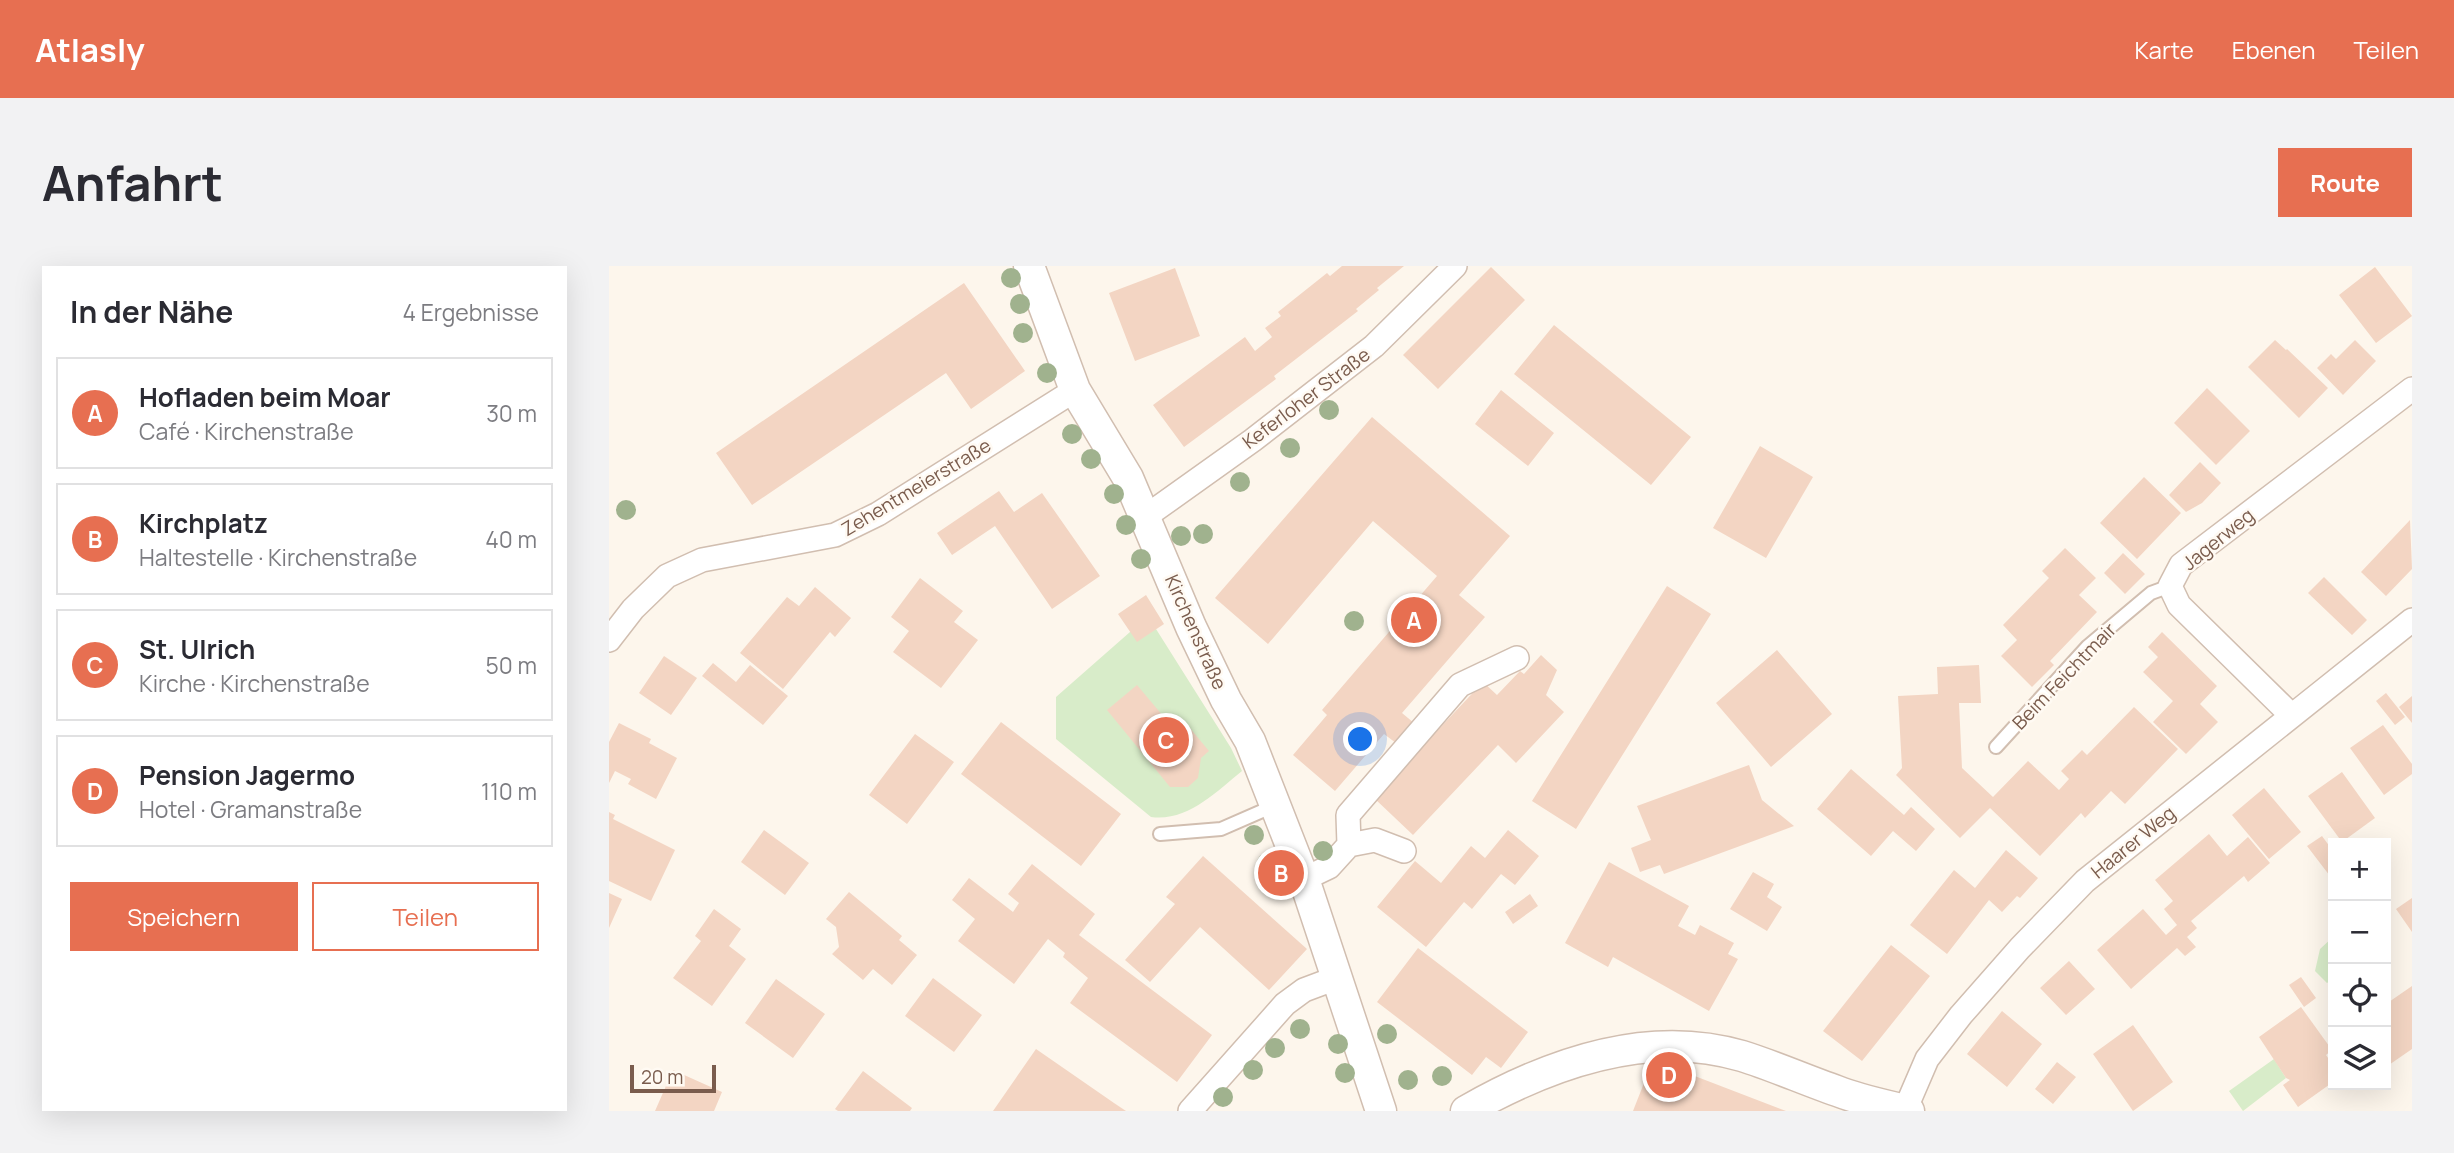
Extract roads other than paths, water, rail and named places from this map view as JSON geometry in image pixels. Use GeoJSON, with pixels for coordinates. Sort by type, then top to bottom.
{"type":"FeatureCollection","features":[{"type":"Feature","properties":{"kind":"street","name":"Kirchenstraße"},"geometry":{"type":"LineString","coordinates":[[1029,266],[1075,390],[1128,478],[1191,627],[1226,700],[1250,741],[1304,879],[1381,1111]]}},
{"type":"Feature","properties":{"kind":"street","name":"Keferloher Straße"},"geometry":{"type":"LineString","coordinates":[[1145,517],[1253,440],[1374,346],[1455,266]]}},
{"type":"Feature","properties":{"kind":"street","name":"Jagerweg"},"geometry":{"type":"LineString","coordinates":[[2291,715],[2179,605],[2170,586],[2181,565],[2412,389]]}},
{"type":"Feature","properties":{"kind":"street","name":"Zehentmeierstraße"},"geometry":{"type":"LineString","coordinates":[[609,640],[633,609],[667,576],[702,560],[835,535],[878,513],[1075,390]]}},
{"type":"Feature","properties":{"kind":"street","name":"Haarer Weg"},"geometry":{"type":"LineString","coordinates":[[1907,1110],[1927,1059],[1968,1007],[2085,881],[2412,620]]}},
{"type":"Feature","properties":{"kind":"street"},"geometry":{"type":"LineString","coordinates":[[1349,845],[1348,815],[1460,685],[1517,658]]}},
{"type":"Feature","properties":{"kind":"street"},"geometry":{"type":"LineString","coordinates":[[1304,879],[1329,867],[1349,845],[1375,839],[1404,852]]}},
{"type":"Feature","properties":{"kind":"street"},"geometry":{"type":"LineString","coordinates":[[1190,1111],[1285,1004],[1304,990],[1336,978]]}},
{"type":"Feature","properties":{"kind":"street"},"geometry":{"type":"LineString","coordinates":[[1466,1111],[1509,1086],[1596,1056],[1650,1046],[1711,1050],[1741,1056],[1840,1093],[1907,1110]]}},
{"type":"Feature","properties":{"kind":"lane","name":"Beim Feichtmair"},"geometry":{"type":"LineString","coordinates":[[1996,747],[2088,646],[2151,593],[2170,586]]}},
{"type":"Feature","properties":{"kind":"lane"},"geometry":{"type":"LineString","coordinates":[[1160,834],[1221,829],[1276,804]]}},
{"type":"Feature","properties":{"kind":"place","name":"Hofladen beim Moar"},"geometry":{"type":"Point","coordinates":[1414,620]}},
{"type":"Feature","properties":{"kind":"place","name":"St. Ulrich"},"geometry":{"type":"Point","coordinates":[1166,740]}},
{"type":"Feature","properties":{"kind":"place","name":"Kirchplatz"},"geometry":{"type":"Point","coordinates":[1281,873]}},
{"type":"Feature","properties":{"kind":"place","name":"Pension Jagermo"},"geometry":{"type":"Point","coordinates":[1669,1075]}}]}
